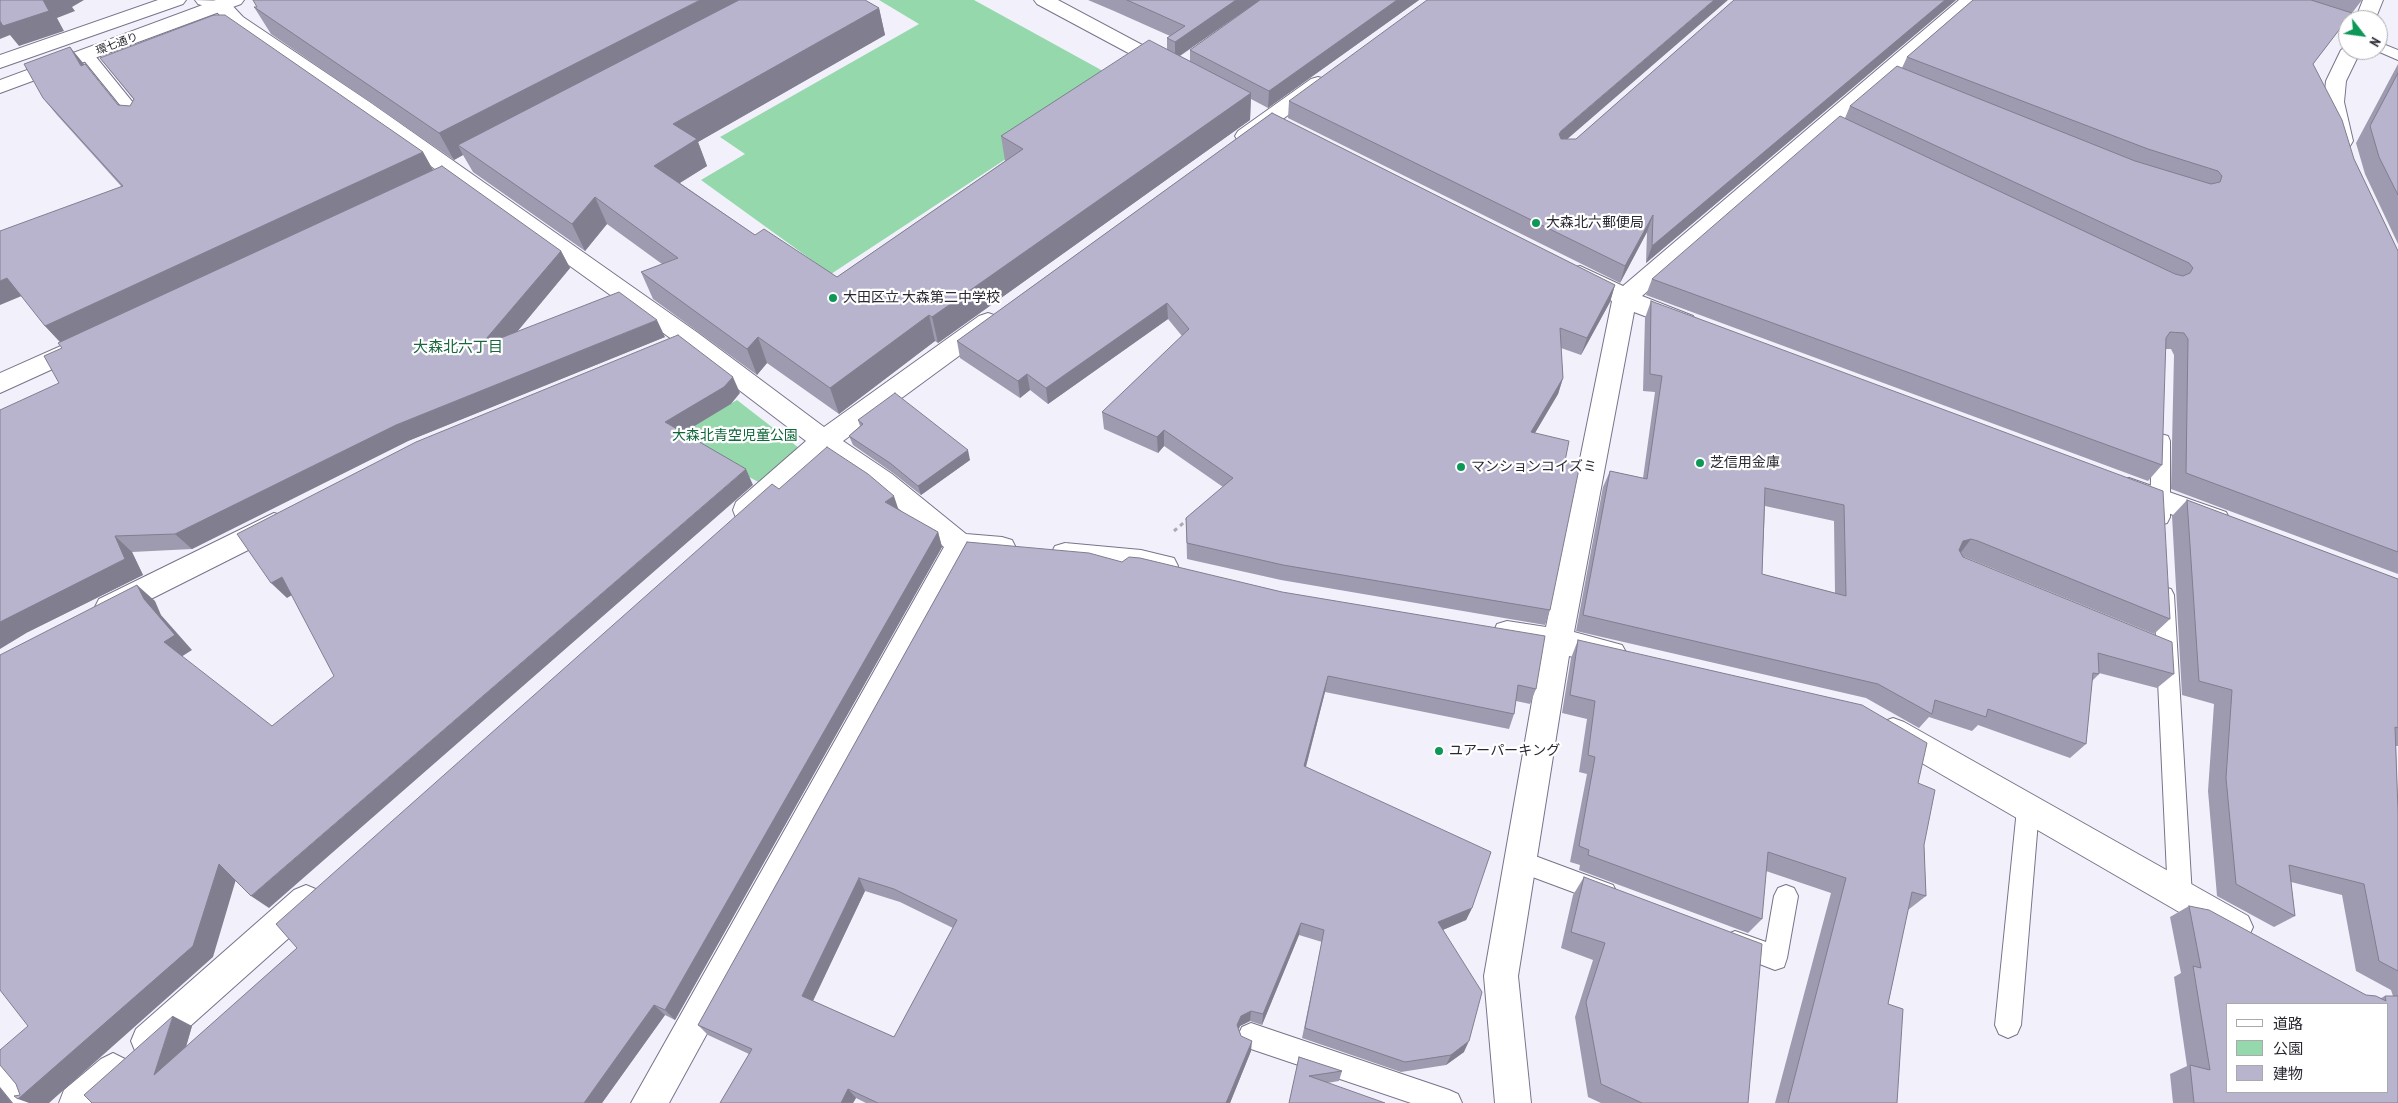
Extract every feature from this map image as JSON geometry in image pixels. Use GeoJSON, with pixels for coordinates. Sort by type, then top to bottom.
{"type":"FeatureCollection","features":[{"type":"Feature","properties":{"kind":"street","name":"環七通り"},"geometry":{"type":"LineString","coordinates":[[0,62],[176,0]]}},
{"type":"Feature","properties":{"kind":"street"},"geometry":{"type":"LineString","coordinates":[[1044,0],[1180,69]]}},
{"type":"Feature","properties":{"kind":"street"},"geometry":{"type":"LineString","coordinates":[[1513,1103],[1501,976],[1559,641],[1625,297],[1836,128],[1893,78],[1971,0]]}},
{"type":"Feature","properties":{"kind":"street"},"geometry":{"type":"LineString","coordinates":[[2273,0],[2338,22]]}},
{"type":"Feature","properties":{"kind":"street","name":"環七通り"},"geometry":{"type":"LineString","coordinates":[[0,87],[87,55],[220,2]]}},
{"type":"Feature","properties":{"kind":"street"},"geometry":{"type":"LineString","coordinates":[[220,2],[236,21],[364,108],[451,172],[690,339],[824,441],[883,481],[960,544],[1141,560],[1188,572]]}},
{"type":"Feature","properties":{"kind":"street"},"geometry":{"type":"LineString","coordinates":[[2346,60],[2336,81],[2334,102],[2347,159]]}},
{"type":"Feature","properties":{"kind":"street"},"geometry":{"type":"LineString","coordinates":[[1228,148],[1333,73]]}},
{"type":"Feature","properties":{"kind":"street"},"geometry":{"type":"LineString","coordinates":[[1247,107],[1296,132]]}},
{"type":"Feature","properties":{"kind":"street"},"geometry":{"type":"LineString","coordinates":[[1558,263],[1646,308],[1708,331]]}},
{"type":"Feature","properties":{"kind":"street"},"geometry":{"type":"LineString","coordinates":[[728,526],[824,441],[1002,312]]}},
{"type":"Feature","properties":{"kind":"street"},"geometry":{"type":"LineString","coordinates":[[0,384],[99,337]]}},
{"type":"Feature","properties":{"kind":"street"},"geometry":{"type":"LineString","coordinates":[[662,350],[690,339]]}},
{"type":"Feature","properties":{"kind":"street"},"geometry":{"type":"LineString","coordinates":[[2104,479],[2242,530]]}},
{"type":"Feature","properties":{"kind":"street"},"geometry":{"type":"LineString","coordinates":[[83,620],[295,513]]}},
{"type":"Feature","properties":{"kind":"street"},"geometry":{"type":"LineString","coordinates":[[649,1103],[960,544]]}},
{"type":"Feature","properties":{"kind":"street"},"geometry":{"type":"LineString","coordinates":[[1478,628],[1559,641],[1635,659]]}},
{"type":"Feature","properties":{"kind":"street"},"geometry":{"type":"LineString","coordinates":[[1872,719],[2256,938]]}},
{"type":"Feature","properties":{"kind":"street"},"geometry":{"type":"LineString","coordinates":[[77,1103],[328,881]]}},
{"type":"Feature","properties":{"kind":"lane"},"geometry":{"type":"LineString","coordinates":[[87,55],[138,118]]}},
{"type":"Feature","properties":{"kind":"lane"},"geometry":{"type":"LineString","coordinates":[[2161,422],[2159,499],[2161,537]]}},
{"type":"Feature","properties":{"kind":"lane"},"geometry":{"type":"LineString","coordinates":[[2163,575],[2158,648],[2180,896]]}},
{"type":"Feature","properties":{"kind":"lane"},"geometry":{"type":"LineString","coordinates":[[2008,1025],[2028,809]]}},
{"type":"Feature","properties":{"kind":"lane"},"geometry":{"type":"LineString","coordinates":[[1520,861],[1629,902]]}},
{"type":"Feature","properties":{"kind":"lane"},"geometry":{"type":"LineString","coordinates":[[1711,934],[1775,958],[1786,896]]}},
{"type":"Feature","properties":{"kind":"lane"},"geometry":{"type":"LineString","coordinates":[[1250,1036],[1449,1103]]}},
{"type":"Feature","properties":{"kind":"lane"},"geometry":{"type":"LineString","coordinates":[[0,1067],[30,1103]]}},
{"type":"Feature","properties":{"kind":"path"},"geometry":{"type":"LineString","coordinates":[[1141,560],[1193,514]]}},
{"type":"Feature","properties":{"kind":"green space"},"geometry":{"type":"Polygon","coordinates":[[[879,0],[974,0],[1123,82],[831,274],[701,180],[745,154],[720,137],[919,24],[879,0]]]}},
{"type":"Feature","properties":{"kind":"green space","name":"大森北青空児童公園"},"geometry":{"type":"Polygon","coordinates":[[[737,400],[799,448],[762,484],[727,465],[609,476],[737,400]]]}},
{"type":"Feature","properties":{"kind":"building"},"geometry":{"type":"Polygon","coordinates":[[[0,0],[43,0],[49,11],[3,26],[0,21],[0,0]]]}},
{"type":"Feature","properties":{"kind":"building"},"geometry":{"type":"Polygon","coordinates":[[[253,0],[700,0],[439,133],[254,7],[257,7],[253,0]]]}},
{"type":"Feature","properties":{"kind":"building"},"geometry":{"type":"Polygon","coordinates":[[[739,0],[865,0],[879,8],[673,124],[697,139],[654,166],[755,235],[764,229],[837,277],[1023,149],[1001,136],[1149,40],[1251,93],[932,317],[929,315],[830,388],[758,337],[747,349],[641,272],[678,258],[595,197],[572,224],[458,145],[739,0]]]}},
{"type":"Feature","properties":{"kind":"building"},"geometry":{"type":"Polygon","coordinates":[[[1127,0],[1236,0],[1175,42],[1167,38],[1185,26],[1127,0]]]}},
{"type":"Feature","properties":{"kind":"building"},"geometry":{"type":"Polygon","coordinates":[[[1260,0],[1397,0],[1269,91],[1190,50],[1260,0]]]}},
{"type":"Feature","properties":{"kind":"building"},"geometry":{"type":"Polygon","coordinates":[[[1427,0],[1714,0],[1559,134],[1561,139],[1576,139],[1734,0],[1945,0],[1652,246],[1653,215],[1625,266],[1289,101],[1427,0]]]}},
{"type":"Feature","properties":{"kind":"building"},"geometry":{"type":"Polygon","coordinates":[[[1973,0],[2311,0],[2343,10],[2338,10],[2338,31],[2313,64],[2342,120],[2354,159],[2398,251],[2398,552],[2186,473],[2188,339],[2184,333],[2170,332],[2166,338],[2162,465],[1652,279],[1840,116],[2175,274],[2183,276],[2190,273],[2193,268],[2189,263],[1850,106],[1897,66],[2135,161],[2211,184],[2220,182],[2222,176],[2218,171],[2148,149],[1907,57],[1973,0]]]}},
{"type":"Feature","properties":{"kind":"building"},"geometry":{"type":"Polygon","coordinates":[[[214,15],[225,15],[423,152],[45,326],[7,278],[0,281],[0,231],[123,186],[43,98],[24,64],[70,47],[81,66],[85,64],[118,105],[130,106],[134,99],[100,58],[214,15]]]}},
{"type":"Feature","properties":{"kind":"building"},"geometry":{"type":"Polygon","coordinates":[[[2398,73],[2398,195],[2379,157],[2370,126],[2398,73]]]}},
{"type":"Feature","properties":{"kind":"building"},"geometry":{"type":"Polygon","coordinates":[[[1272,113],[1615,285],[1587,338],[1560,328],[1563,378],[1531,432],[1569,441],[1565,461],[1580,464],[1550,610],[1283,565],[1187,543],[1186,518],[1233,478],[1164,430],[1157,437],[1102,412],[1189,329],[1167,303],[1046,388],[1027,374],[1018,381],[957,341],[1272,113]]]}},
{"type":"Feature","properties":{"kind":"building"},"geometry":{"type":"Polygon","coordinates":[[[442,166],[561,251],[480,346],[619,292],[657,320],[396,425],[175,534],[115,536],[125,559],[0,622],[0,410],[59,383],[44,356],[62,348],[58,343],[442,166]]]}},
{"type":"Feature","properties":{"kind":"building"},"geometry":{"type":"Polygon","coordinates":[[[1651,301],[2163,491],[2170,619],[1978,541],[1971,539],[1963,541],[1959,550],[1963,557],[2172,642],[2174,674],[2098,653],[2099,674],[2093,673],[2086,744],[1988,709],[1986,717],[1935,700],[1932,714],[1878,684],[1583,615],[1610,471],[1647,479],[1662,376],[1650,374],[1651,301]],[[1765,488],[1762,574],[1846,596],[1844,505],[1765,488]]]}},
{"type":"Feature","properties":{"kind":"building"},"geometry":{"type":"Polygon","coordinates":[[[678,335],[733,377],[724,387],[665,422],[746,469],[251,896],[219,864],[193,946],[18,1099],[14,1096],[20,1095],[16,1084],[0,1065],[0,1050],[28,1026],[0,990],[0,655],[137,585],[144,599],[175,635],[164,642],[272,726],[334,676],[282,577],[271,583],[237,534],[416,442],[678,335]]]}},
{"type":"Feature","properties":{"kind":"building"},"geometry":{"type":"Polygon","coordinates":[[[895,393],[968,450],[918,486],[890,463],[849,436],[863,424],[858,420],[895,393]]]}},
{"type":"Feature","properties":{"kind":"building"},"geometry":{"type":"Polygon","coordinates":[[[827,447],[868,474],[894,496],[885,502],[938,532],[665,1010],[654,1005],[584,1103],[92,1103],[84,1095],[173,1016],[154,1075],[297,948],[276,924],[772,484],[779,489],[827,447]]]}},
{"type":"Feature","properties":{"kind":"building"},"geometry":{"type":"Polygon","coordinates":[[[2187,500],[2398,579],[2398,728],[2395,727],[2398,811],[2398,971],[2379,961],[2364,884],[2289,865],[2295,916],[2236,884],[2226,778],[2232,690],[2199,681],[2187,500]]]}},
{"type":"Feature","properties":{"kind":"building"},"geometry":{"type":"Polygon","coordinates":[[[967,542],[1089,553],[1122,562],[1129,557],[1140,558],[1282,592],[1545,636],[1536,689],[1518,685],[1514,714],[1328,676],[1304,766],[1491,852],[1472,908],[1438,922],[1482,992],[1469,1041],[1451,1055],[1405,1062],[1305,1028],[1324,930],[1301,923],[1263,1014],[1251,1011],[1241,1016],[1237,1025],[1241,1036],[1252,1041],[1226,1103],[878,1103],[848,1089],[841,1103],[720,1103],[752,1049],[698,1025],[967,542]],[[859,878],[802,996],[894,1037],[957,920],[894,889],[859,878]]]}},
{"type":"Feature","properties":{"kind":"building"},"geometry":{"type":"Polygon","coordinates":[[[1578,640],[1862,705],[1927,743],[1918,783],[1935,790],[1924,845],[1926,896],[1912,892],[1888,1004],[1903,1009],[1897,1103],[1788,1103],[1846,878],[1768,852],[1762,919],[1588,855],[1589,850],[1579,846],[1595,757],[1588,755],[1595,701],[1570,695],[1578,640]]]}},
{"type":"Feature","properties":{"kind":"building"},"geometry":{"type":"Polygon","coordinates":[[[1584,877],[1762,944],[1748,1103],[1642,1103],[1601,1084],[1586,1002],[1605,943],[1571,932],[1584,877]]]}},
{"type":"Feature","properties":{"kind":"building"},"geometry":{"type":"Polygon","coordinates":[[[2189,906],[2209,910],[2366,995],[2376,996],[2386,1001],[2385,996],[2398,996],[2398,1103],[2194,1103],[2190,1065],[2210,1070],[2193,966],[2201,968],[2189,906]]]}},
{"type":"Feature","properties":{"kind":"building"},"geometry":{"type":"Polygon","coordinates":[[[1299,1057],[1342,1071],[1309,1076],[1385,1103],[1289,1103],[1299,1057]]]}},
{"type":"Feature","properties":{"kind":"place","name":"大森北六郵便局"},"geometry":{"type":"Point","coordinates":[1536,223]}},
{"type":"Feature","properties":{"kind":"place","name":"大田区立 大森第二中学校"},"geometry":{"type":"Point","coordinates":[833,298]}},
{"type":"Feature","properties":{"kind":"place","name":"芝信用金庫"},"geometry":{"type":"Point","coordinates":[1700,463]}},
{"type":"Feature","properties":{"kind":"place","name":"マンションコイズミ"},"geometry":{"type":"Point","coordinates":[1461,467]}},
{"type":"Feature","properties":{"kind":"place","name":"ユアーパーキング"},"geometry":{"type":"Point","coordinates":[1439,751]}},
{"type":"Feature","properties":{"kind":"district","name":"大森北六丁目"},"geometry":{"type":"Point","coordinates":[458,348]}}]}
